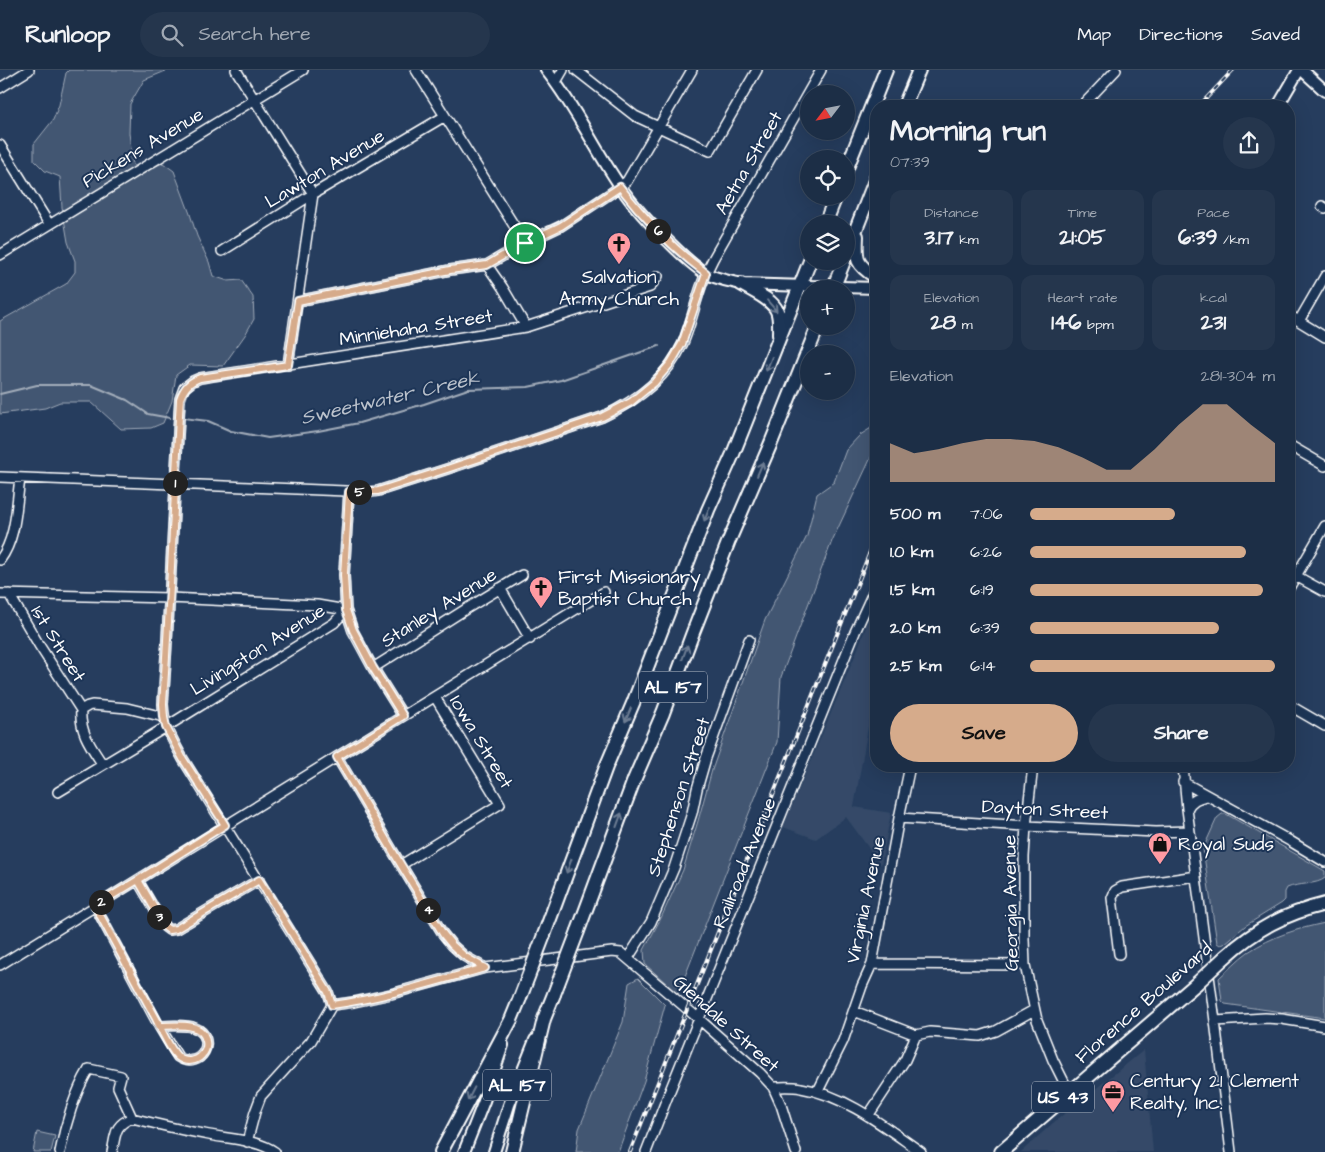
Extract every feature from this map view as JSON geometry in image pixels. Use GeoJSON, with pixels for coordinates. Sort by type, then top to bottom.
{"type":"FeatureCollection","features":[{"type":"Feature","properties":{"kind":"highway"},"geometry":{"type":"LineString","coordinates":[[874,100],[886,70]]}},
{"type":"Feature","properties":{"kind":"highway"},"geometry":{"type":"LineString","coordinates":[[906,100],[919,70]]}},
{"type":"Feature","properties":{"kind":"highway"},"geometry":{"type":"LineString","coordinates":[[854,150],[870,110]]}},
{"type":"Feature","properties":{"kind":"highway"},"geometry":{"type":"LineString","coordinates":[[855,231],[870,193]]}},
{"type":"Feature","properties":{"kind":"highway"},"geometry":{"type":"LineString","coordinates":[[857,226],[856,258],[862,267],[870,273]]}},
{"type":"Feature","properties":{"kind":"highway"},"geometry":{"type":"LineString","coordinates":[[741,284],[771,302],[777,311],[779,320],[779,341]]}},
{"type":"Feature","properties":{"kind":"highway","name":"AL 157"},"geometry":{"type":"LineString","coordinates":[[511,1020],[606,767],[634,701],[705,518],[733,454],[800,287]]}},
{"type":"Feature","properties":{"kind":"highway","name":"AL 157"},"geometry":{"type":"LineString","coordinates":[[544,1019],[634,780],[663,713],[717,570],[814,335]]}},
{"type":"Feature","properties":{"kind":"highway","name":"Florence Boulevard"},"geometry":{"type":"LineString","coordinates":[[1000,1152],[1256,931],[1304,909],[1323,906]]}},
{"type":"Feature","properties":{"kind":"highway"},"geometry":{"type":"LineString","coordinates":[[512,1152],[544,1019]]}},
{"type":"Feature","properties":{"kind":"highway"},"geometry":{"type":"LineString","coordinates":[[442,1152],[511,1020]]}},
{"type":"Feature","properties":{"kind":"main road"},"geometry":{"type":"LineString","coordinates":[[546,70],[556,82],[620,187],[634,205],[688,260],[706,273],[722,280],[741,284],[800,287]]}},
{"type":"Feature","properties":{"kind":"main road"},"geometry":{"type":"LineString","coordinates":[[1282,100],[1300,70],[1325,91]]}},
{"type":"Feature","properties":{"kind":"main road"},"geometry":{"type":"LineString","coordinates":[[855,288],[870,288]]}},
{"type":"Feature","properties":{"kind":"main road","name":"AL 157"},"geometry":{"type":"LineString","coordinates":[[494,1152],[509,1105],[544,1019]]}},
{"type":"Feature","properties":{"kind":"main road","name":"AL 157"},"geometry":{"type":"LineString","coordinates":[[464,1152],[484,1101],[511,1020]]}},
{"type":"Feature","properties":{"kind":"street"},"geometry":{"type":"LineString","coordinates":[[0,88],[29,70]]}},
{"type":"Feature","properties":{"kind":"street"},"geometry":{"type":"LineString","coordinates":[[236,70],[313,194],[288,365]]}},
{"type":"Feature","properties":{"kind":"street","name":"Pickens Avenue"},"geometry":{"type":"LineString","coordinates":[[0,255],[303,70]]}},
{"type":"Feature","properties":{"kind":"street"},"geometry":{"type":"LineString","coordinates":[[416,70],[525,243]]}},
{"type":"Feature","properties":{"kind":"street"},"geometry":{"type":"LineString","coordinates":[[556,82],[562,70]]}},
{"type":"Feature","properties":{"kind":"street"},"geometry":{"type":"LineString","coordinates":[[576,70],[635,116],[710,152],[757,70]]}},
{"type":"Feature","properties":{"kind":"street"},"geometry":{"type":"LineString","coordinates":[[298,301],[440,272],[487,265],[525,243],[561,226],[627,181],[692,70]]}},
{"type":"Feature","properties":{"kind":"street","name":"Aetna Street"},"geometry":{"type":"LineString","coordinates":[[0,477],[349,492],[378,491],[602,417],[631,402],[664,373],[675,357],[682,344],[706,273],[713,259],[821,70]]}},
{"type":"Feature","properties":{"kind":"street"},"geometry":{"type":"LineString","coordinates":[[1088,100],[1116,70]]}},
{"type":"Feature","properties":{"kind":"street","name":"Lawton Avenue"},"geometry":{"type":"LineString","coordinates":[[222,251],[313,194],[445,116]]}},
{"type":"Feature","properties":{"kind":"street"},"geometry":{"type":"LineString","coordinates":[[0,145],[49,224]]}},
{"type":"Feature","properties":{"kind":"street"},"geometry":{"type":"LineString","coordinates":[[487,265],[526,327]]}},
{"type":"Feature","properties":{"kind":"street","name":"Minniehaha Street"},"geometry":{"type":"LineString","coordinates":[[175,484],[180,399],[184,388],[193,381],[200,378],[526,327],[650,287],[658,276]]}},
{"type":"Feature","properties":{"kind":"street"},"geometry":{"type":"LineString","coordinates":[[1299,321],[1325,276]]}},
{"type":"Feature","properties":{"kind":"street"},"geometry":{"type":"LineString","coordinates":[[1295,319],[1325,336]]}},
{"type":"Feature","properties":{"kind":"street"},"geometry":{"type":"LineString","coordinates":[[1295,448],[1325,466]]}},
{"type":"Feature","properties":{"kind":"street"},"geometry":{"type":"LineString","coordinates":[[0,560],[12,535],[20,478]]}},
{"type":"Feature","properties":{"kind":"street"},"geometry":{"type":"LineString","coordinates":[[175,484],[163,704],[166,727],[183,759],[328,992],[332,1005],[311,1041],[261,1096],[247,1142]]}},
{"type":"Feature","properties":{"kind":"street"},"geometry":{"type":"LineString","coordinates":[[349,492],[344,575],[346,610],[353,630],[373,668],[403,716]]}},
{"type":"Feature","properties":{"kind":"street"},"geometry":{"type":"LineString","coordinates":[[1325,526],[1296,576],[1325,592]]}},
{"type":"Feature","properties":{"kind":"street","name":"Stanley Avenue"},"geometry":{"type":"LineString","coordinates":[[373,668],[522,575]]}},
{"type":"Feature","properties":{"kind":"street"},"geometry":{"type":"LineString","coordinates":[[500,588],[530,639]]}},
{"type":"Feature","properties":{"kind":"street"},"geometry":{"type":"LineString","coordinates":[[0,965],[604,592]]}},
{"type":"Feature","properties":{"kind":"street"},"geometry":{"type":"LineString","coordinates":[[4,594],[170,598],[318,605],[346,610]]}},
{"type":"Feature","properties":{"kind":"street","name":"1st Street"},"geometry":{"type":"LineString","coordinates":[[4,594],[39,644],[81,710]]}},
{"type":"Feature","properties":{"kind":"street","name":"Railroad Avenue"},"geometry":{"type":"LineString","coordinates":[[646,1152],[870,600]]}},
{"type":"Feature","properties":{"kind":"street","name":"Livingston Avenue"},"geometry":{"type":"LineString","coordinates":[[58,792],[334,623],[346,610]]}},
{"type":"Feature","properties":{"kind":"street","name":"Stephenson Street"},"geometry":{"type":"LineString","coordinates":[[628,958],[651,922],[674,868],[692,813],[706,758],[749,640]]}},
{"type":"Feature","properties":{"kind":"street","name":"Iowa Street"},"geometry":{"type":"LineString","coordinates":[[401,865],[500,804],[434,697]]}},
{"type":"Feature","properties":{"kind":"street"},"geometry":{"type":"LineString","coordinates":[[103,765],[82,730],[81,710],[92,705],[118,707],[164,717]]}},
{"type":"Feature","properties":{"kind":"street"},"geometry":{"type":"LineString","coordinates":[[1295,709],[1325,726]]}},
{"type":"Feature","properties":{"kind":"street"},"geometry":{"type":"LineString","coordinates":[[337,757],[401,865],[452,945],[464,956],[485,968]]}},
{"type":"Feature","properties":{"kind":"street","name":"Virginia Avenue"},"geometry":{"type":"LineString","coordinates":[[818,1091],[843,1040],[872,964],[909,772]]}},
{"type":"Feature","properties":{"kind":"street","name":"Georgia Avenue"},"geometry":{"type":"LineString","coordinates":[[1032,772],[1024,858],[1025,965],[1034,1010],[1042,1036],[1069,1092]]}},
{"type":"Feature","properties":{"kind":"street"},"geometry":{"type":"LineString","coordinates":[[1183,772],[1186,809],[1231,1152]]}},
{"type":"Feature","properties":{"kind":"street"},"geometry":{"type":"LineString","coordinates":[[1183,782],[1325,862]]}},
{"type":"Feature","properties":{"kind":"street"},"geometry":{"type":"LineString","coordinates":[[1186,809],[1195,799],[1207,796]]}},
{"type":"Feature","properties":{"kind":"street","name":"Dayton Street"},"geometry":{"type":"LineString","coordinates":[[899,818],[1026,826],[1189,832]]}},
{"type":"Feature","properties":{"kind":"street"},"geometry":{"type":"LineString","coordinates":[[1120,954],[1112,898],[1115,890],[1122,887],[1196,876]]}},
{"type":"Feature","properties":{"kind":"street"},"geometry":{"type":"LineString","coordinates":[[138,880],[165,927],[169,930],[176,929],[259,880]]}},
{"type":"Feature","properties":{"kind":"street"},"geometry":{"type":"LineString","coordinates":[[95,906],[160,1026],[178,1057],[194,1061],[203,1054],[206,1043],[202,1032],[198,1029],[186,1026],[160,1026]]}},
{"type":"Feature","properties":{"kind":"street"},"geometry":{"type":"LineString","coordinates":[[332,1005],[391,994],[485,968],[612,952],[621,953],[628,958]]}},
{"type":"Feature","properties":{"kind":"street","name":"Glendale Street"},"geometry":{"type":"LineString","coordinates":[[628,958],[700,1019],[760,1073],[773,1088],[781,1104],[796,1152]]}},
{"type":"Feature","properties":{"kind":"street"},"geometry":{"type":"LineString","coordinates":[[872,964],[1025,965]]}},
{"type":"Feature","properties":{"kind":"street"},"geometry":{"type":"LineString","coordinates":[[854,1011],[916,1035],[930,1032],[980,1036],[996,1031],[1034,1010]]}},
{"type":"Feature","properties":{"kind":"street"},"geometry":{"type":"LineString","coordinates":[[1215,1021],[1265,1018],[1325,1026]]}},
{"type":"Feature","properties":{"kind":"street"},"geometry":{"type":"LineString","coordinates":[[868,1116],[906,1060],[916,1035]]}},
{"type":"Feature","properties":{"kind":"street"},"geometry":{"type":"LineString","coordinates":[[60,1152],[67,1122],[89,1069],[121,1076],[118,1088],[132,1118]]}},
{"type":"Feature","properties":{"kind":"street"},"geometry":{"type":"LineString","coordinates":[[773,1088],[793,1087],[818,1091],[832,1097],[868,1116],[921,1152]]}},
{"type":"Feature","properties":{"kind":"street"},"geometry":{"type":"LineString","coordinates":[[112,1152],[117,1129],[122,1122],[132,1118],[269,1147],[275,1152]]}},
{"type":"Feature","properties":{"kind":"shaded area"},"geometry":{"type":"Polygon","coordinates":[[[69,70],[168,70],[144,80],[130,104],[129,133],[133,165],[147,169],[163,163],[174,171],[213,276],[228,281],[241,280],[253,297],[254,319],[223,366],[190,365],[176,375],[172,401],[163,423],[151,428],[121,429],[91,402],[60,402],[45,408],[0,414],[0,321],[66,284],[75,272],[75,261],[68,242],[62,207],[60,177],[45,171],[34,160],[34,144],[53,120],[59,105],[66,73],[69,70]]]}},
{"type":"Feature","properties":{"kind":"shaded area"},"geometry":{"type":"Polygon","coordinates":[[[870,429],[870,460],[832,541],[781,677],[777,742],[678,994],[645,964],[644,950],[683,870],[712,770],[765,620],[807,536],[817,494],[834,482],[846,450],[860,435],[870,429]]]}},
{"type":"Feature","properties":{"kind":"shaded area"},"geometry":{"type":"Polygon","coordinates":[[[870,616],[870,721],[854,807],[891,813],[881,865],[846,817],[816,839],[783,827],[870,616]]]}},
{"type":"Feature","properties":{"kind":"shaded area"},"geometry":{"type":"Polygon","coordinates":[[[1222,814],[1226,814],[1325,871],[1325,878],[1317,882],[1287,888],[1285,900],[1282,903],[1245,926],[1224,944],[1220,945],[1217,943],[1203,849],[1217,818],[1222,814]]]}},
{"type":"Feature","properties":{"kind":"shaded area"},"geometry":{"type":"Polygon","coordinates":[[[1325,923],[1325,1018],[1225,1004],[1222,1001],[1219,978],[1244,955],[1276,937],[1325,923]]]}},
{"type":"Feature","properties":{"kind":"shaded area"},"geometry":{"type":"Polygon","coordinates":[[[638,978],[665,1005],[644,1081],[618,1152],[576,1152],[579,1129],[623,1022],[629,983],[638,978]]]}},
{"type":"Feature","properties":{"kind":"shaded area"},"geometry":{"type":"Polygon","coordinates":[[[1144,1050],[1153,1152],[1021,1152],[1053,1123],[1144,1050]]]}},
{"type":"Feature","properties":{"kind":"shaded area"},"geometry":{"type":"Polygon","coordinates":[[[37,1132],[55,1136],[51,1152],[33,1152],[37,1132]]]}},
{"type":"Feature","properties":{"kind":"waterway","name":"Sweetwater Creek"},"geometry":{"type":"LineString","coordinates":[[183,418],[208,421],[231,431],[268,438],[318,431],[359,423],[468,389],[528,387],[561,380],[659,346]]}},
{"type":"Feature","properties":{"kind":"waterway","name":"Sweetwater Creek"},"geometry":{"type":"LineString","coordinates":[[0,394],[37,385],[91,385],[127,400],[148,414],[170,418]]}},
{"type":"Feature","properties":{"kind":"railway"},"geometry":{"type":"LineString","coordinates":[[1205,100],[1233,70]]}},
{"type":"Feature","properties":{"kind":"railway"},"geometry":{"type":"LineString","coordinates":[[630,1152],[870,552]]}},
{"type":"Feature","properties":{"kind":"place","name":"Salvation Army Church"},"geometry":{"type":"Point","coordinates":[619,265]}},
{"type":"Feature","properties":{"kind":"place","name":"First Missionary Baptist Church"},"geometry":{"type":"Point","coordinates":[541,609]}},
{"type":"Feature","properties":{"kind":"place","name":"Royal Suds"},"geometry":{"type":"Point","coordinates":[1160,865]}},
{"type":"Feature","properties":{"kind":"place","name":"Century 21 Clement Realty, Inc."},"geometry":{"type":"Point","coordinates":[1113,1113]}},
{"type":"Feature","properties":{"kind":"route"},"geometry":{"type":"LineString","coordinates":[[525,243],[487,265],[450,270],[298,301],[288,365],[200,378],[184,388],[180,399],[163,704],[164,717],[166,727],[183,759],[225,825],[95,906],[160,1026],[174,1053],[183,1060],[194,1061],[203,1054],[206,1049],[205,1037],[202,1032],[192,1027],[160,1026],[127,966],[95,906],[138,880],[165,927],[169,930],[176,929],[259,880],[328,992],[332,1005],[391,994],[485,968],[464,956],[443,934],[337,757],[403,716],[373,668],[353,630],[346,610],[344,575],[349,492],[378,491],[447,469],[602,417],[631,402],[645,392],[671,363],[682,344],[706,273],[688,260],[663,236],[620,187],[561,226],[525,243]]}}]}
